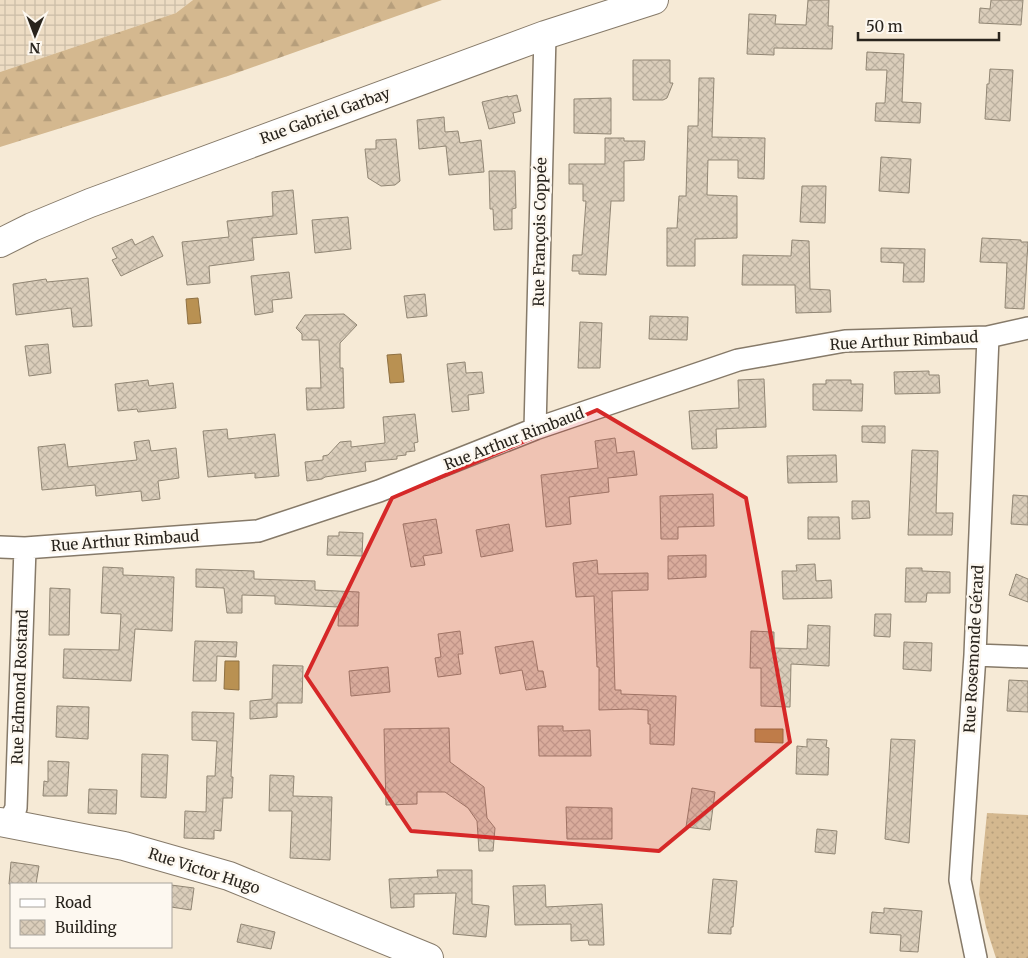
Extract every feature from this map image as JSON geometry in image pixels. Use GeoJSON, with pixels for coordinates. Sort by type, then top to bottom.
{"type":"FeatureCollection","features":[{"type":"Feature","properties":{"kind":"street","name":"Rue Gabriel Garbay"},"geometry":{"type":"LineString","coordinates":[[0,243],[32,227],[90,203],[545,35],[654,0]]}},
{"type":"Feature","properties":{"kind":"street","name":"Rue François Coppée"},"geometry":{"type":"LineString","coordinates":[[535,429],[545,35]]}},
{"type":"Feature","properties":{"kind":"street","name":"Rue Arthur Rimbaud"},"geometry":{"type":"LineString","coordinates":[[0,547],[25,548],[258,531],[379,491],[535,429],[738,360],[845,341],[988,337],[1028,328]]}},
{"type":"Feature","properties":{"kind":"street","name":"Rue Rosemonde Gérard"},"geometry":{"type":"LineString","coordinates":[[976,958],[960,880],[975,655],[988,337]]}},
{"type":"Feature","properties":{"kind":"street","name":"Rue Edmond Rostand"},"geometry":{"type":"LineString","coordinates":[[4,823],[16,808],[25,548]]}},
{"type":"Feature","properties":{"kind":"street"},"geometry":{"type":"LineString","coordinates":[[975,655],[1028,657]]}},
{"type":"Feature","properties":{"kind":"street","name":"Rue Victor Hugo"},"geometry":{"type":"LineString","coordinates":[[4,823],[124,846],[229,876],[429,958]]}},
{"type":"Feature","properties":{"kind":"highlighted area"},"geometry":{"type":"Polygon","coordinates":[[[597,410],[746,498],[790,742],[659,851],[411,831],[306,676],[392,498],[597,410]]]}},
{"type":"Feature","properties":{"kind":"shaded area"},"geometry":{"type":"Polygon","coordinates":[[[0,0],[193,0],[176,13],[0,72],[0,0]]]}},
{"type":"Feature","properties":{"kind":"shaded area"},"geometry":{"type":"Polygon","coordinates":[[[198,298],[201,323],[188,324],[186,299],[198,298]]]}},
{"type":"Feature","properties":{"kind":"shaded area"},"geometry":{"type":"Polygon","coordinates":[[[401,354],[404,382],[390,383],[387,355],[401,354]]]}},
{"type":"Feature","properties":{"kind":"shaded area"},"geometry":{"type":"Polygon","coordinates":[[[225,661],[239,661],[239,690],[224,689],[225,661]]]}},
{"type":"Feature","properties":{"kind":"shaded area"},"geometry":{"type":"Polygon","coordinates":[[[755,729],[783,729],[783,743],[755,742],[755,729]]]}},
{"type":"Feature","properties":{"kind":"green space"},"geometry":{"type":"Polygon","coordinates":[[[193,0],[442,0],[228,76],[0,147],[0,72],[176,13],[193,0]]]}},
{"type":"Feature","properties":{"kind":"green space"},"geometry":{"type":"Polygon","coordinates":[[[987,813],[1028,815],[1028,958],[996,958],[986,927],[979,894],[987,813]]]}},
{"type":"Feature","properties":{"kind":"building"},"geometry":{"type":"Polygon","coordinates":[[[808,0],[829,0],[828,26],[833,26],[832,49],[774,48],[774,55],[747,54],[749,14],[776,15],[775,24],[806,25],[808,0]]]}},
{"type":"Feature","properties":{"kind":"building"},"geometry":{"type":"Polygon","coordinates":[[[991,0],[1023,0],[1021,25],[979,23],[980,8],[990,9],[991,0]]]}},
{"type":"Feature","properties":{"kind":"building"},"geometry":{"type":"Polygon","coordinates":[[[867,52],[904,54],[902,102],[921,103],[920,123],[875,121],[876,103],[885,103],[887,70],[866,70],[867,52]]]}},
{"type":"Feature","properties":{"kind":"building"},"geometry":{"type":"Polygon","coordinates":[[[633,60],[670,60],[670,83],[673,83],[667,98],[663,100],[633,100],[633,60]]]}},
{"type":"Feature","properties":{"kind":"building"},"geometry":{"type":"Polygon","coordinates":[[[990,69],[1013,70],[1010,121],[985,119],[990,69]]]}},
{"type":"Feature","properties":{"kind":"building"},"geometry":{"type":"Polygon","coordinates":[[[699,78],[714,78],[712,137],[765,138],[764,179],[738,178],[738,160],[708,160],[707,195],[737,196],[737,238],[695,239],[695,266],[667,266],[667,228],[677,228],[679,196],[686,196],[688,126],[698,126],[699,78]]]}},
{"type":"Feature","properties":{"kind":"building"},"geometry":{"type":"Polygon","coordinates":[[[517,95],[521,111],[513,113],[515,123],[489,129],[482,102],[517,95]]]}},
{"type":"Feature","properties":{"kind":"building"},"geometry":{"type":"Polygon","coordinates":[[[611,98],[611,134],[574,133],[574,99],[611,98]]]}},
{"type":"Feature","properties":{"kind":"building"},"geometry":{"type":"Polygon","coordinates":[[[444,117],[445,132],[458,131],[460,143],[481,140],[484,172],[449,175],[446,146],[419,149],[417,120],[444,117]]]}},
{"type":"Feature","properties":{"kind":"building"},"geometry":{"type":"Polygon","coordinates":[[[605,138],[624,138],[624,141],[645,141],[644,160],[624,161],[624,201],[611,201],[606,275],[579,274],[579,271],[572,271],[573,255],[582,255],[586,201],[583,201],[583,184],[569,184],[569,164],[605,164],[605,138]]]}},
{"type":"Feature","properties":{"kind":"building"},"geometry":{"type":"Polygon","coordinates":[[[396,139],[400,181],[395,185],[381,186],[368,178],[365,149],[376,149],[376,140],[396,139]]]}},
{"type":"Feature","properties":{"kind":"building"},"geometry":{"type":"Polygon","coordinates":[[[881,157],[911,159],[909,193],[879,191],[881,157]]]}},
{"type":"Feature","properties":{"kind":"building"},"geometry":{"type":"Polygon","coordinates":[[[489,171],[515,171],[516,208],[512,209],[512,229],[494,230],[493,209],[490,209],[489,171]]]}},
{"type":"Feature","properties":{"kind":"building"},"geometry":{"type":"Polygon","coordinates":[[[802,186],[826,186],[825,223],[800,222],[802,186]]]}},
{"type":"Feature","properties":{"kind":"building"},"geometry":{"type":"Polygon","coordinates":[[[293,190],[297,234],[252,238],[254,260],[209,266],[210,283],[187,285],[182,242],[229,237],[227,221],[273,216],[272,192],[293,190]]]}},
{"type":"Feature","properties":{"kind":"building"},"geometry":{"type":"Polygon","coordinates":[[[348,217],[351,249],[315,253],[312,220],[348,217]]]}},
{"type":"Feature","properties":{"kind":"building"},"geometry":{"type":"Polygon","coordinates":[[[153,236],[163,256],[121,276],[112,260],[117,258],[112,248],[132,239],[135,245],[153,236]]]}},
{"type":"Feature","properties":{"kind":"building"},"geometry":{"type":"Polygon","coordinates":[[[982,238],[1028,242],[1024,309],[1005,308],[1007,263],[980,262],[982,238]]]}},
{"type":"Feature","properties":{"kind":"building"},"geometry":{"type":"Polygon","coordinates":[[[792,240],[809,241],[810,289],[830,290],[831,312],[796,313],[795,285],[742,285],[743,255],[791,256],[792,240]]]}},
{"type":"Feature","properties":{"kind":"building"},"geometry":{"type":"Polygon","coordinates":[[[881,248],[925,249],[924,282],[903,282],[904,263],[881,262],[881,248]]]}},
{"type":"Feature","properties":{"kind":"building"},"geometry":{"type":"Polygon","coordinates":[[[289,272],[292,298],[272,300],[273,312],[255,315],[251,276],[289,272]]]}},
{"type":"Feature","properties":{"kind":"building"},"geometry":{"type":"Polygon","coordinates":[[[88,278],[92,326],[73,327],[71,308],[16,315],[13,284],[46,279],[47,282],[88,278]]]}},
{"type":"Feature","properties":{"kind":"building"},"geometry":{"type":"Polygon","coordinates":[[[425,294],[427,316],[407,318],[404,296],[425,294]]]}},
{"type":"Feature","properties":{"kind":"building"},"geometry":{"type":"Polygon","coordinates":[[[344,314],[357,325],[340,343],[340,368],[343,368],[344,408],[307,410],[306,388],[321,388],[319,340],[302,340],[302,334],[296,328],[305,315],[344,314]]]}},
{"type":"Feature","properties":{"kind":"building"},"geometry":{"type":"Polygon","coordinates":[[[650,316],[688,317],[687,340],[649,339],[650,316]]]}},
{"type":"Feature","properties":{"kind":"building"},"geometry":{"type":"Polygon","coordinates":[[[580,322],[602,323],[600,368],[578,368],[580,322]]]}},
{"type":"Feature","properties":{"kind":"building"},"geometry":{"type":"Polygon","coordinates":[[[48,344],[51,373],[29,376],[25,346],[48,344]]]}},
{"type":"Feature","properties":{"kind":"building"},"geometry":{"type":"Polygon","coordinates":[[[465,362],[466,373],[482,372],[484,393],[468,395],[469,410],[452,412],[447,364],[465,362]]]}},
{"type":"Feature","properties":{"kind":"building"},"geometry":{"type":"Polygon","coordinates":[[[929,371],[929,375],[939,375],[940,393],[895,394],[894,372],[929,371]]]}},
{"type":"Feature","properties":{"kind":"building"},"geometry":{"type":"Polygon","coordinates":[[[764,379],[766,427],[716,429],[717,448],[692,449],[689,411],[739,408],[738,380],[764,379]]]}},
{"type":"Feature","properties":{"kind":"building"},"geometry":{"type":"Polygon","coordinates":[[[148,380],[149,386],[173,383],[176,408],[138,412],[137,409],[118,411],[115,384],[148,380]]]}},
{"type":"Feature","properties":{"kind":"building"},"geometry":{"type":"Polygon","coordinates":[[[826,380],[851,380],[851,384],[863,384],[862,411],[813,410],[813,384],[826,384],[826,380]]]}},
{"type":"Feature","properties":{"kind":"building"},"geometry":{"type":"Polygon","coordinates":[[[415,414],[418,442],[414,443],[415,451],[397,456],[397,459],[365,462],[366,471],[307,481],[305,462],[323,460],[323,456],[328,455],[340,442],[351,441],[351,447],[385,443],[383,417],[415,414]]]}},
{"type":"Feature","properties":{"kind":"building"},"geometry":{"type":"Polygon","coordinates":[[[862,426],[885,426],[885,443],[862,442],[862,426]]]}},
{"type":"Feature","properties":{"kind":"building"},"geometry":{"type":"Polygon","coordinates":[[[227,429],[228,439],[275,434],[279,476],[255,478],[255,473],[208,477],[203,431],[227,429]]]}},
{"type":"Feature","properties":{"kind":"building"},"geometry":{"type":"Polygon","coordinates":[[[615,438],[617,453],[634,451],[637,475],[608,478],[609,492],[569,497],[571,524],[546,527],[541,475],[598,468],[595,441],[615,438]]]}},
{"type":"Feature","properties":{"kind":"building"},"geometry":{"type":"Polygon","coordinates":[[[149,440],[151,451],[176,448],[179,478],[158,481],[160,499],[142,501],[141,491],[96,496],[95,485],[42,490],[38,447],[65,444],[68,467],[137,460],[134,442],[149,440]]]}},
{"type":"Feature","properties":{"kind":"building"},"geometry":{"type":"Polygon","coordinates":[[[912,450],[938,451],[936,513],[953,513],[952,535],[908,535],[912,450]]]}},
{"type":"Feature","properties":{"kind":"building"},"geometry":{"type":"Polygon","coordinates":[[[836,455],[837,482],[788,483],[787,456],[836,455]]]}},
{"type":"Feature","properties":{"kind":"building"},"geometry":{"type":"Polygon","coordinates":[[[713,494],[714,526],[678,527],[678,539],[661,539],[660,496],[713,494]]]}},
{"type":"Feature","properties":{"kind":"building"},"geometry":{"type":"Polygon","coordinates":[[[1013,495],[1028,496],[1028,525],[1011,524],[1013,495]]]}},
{"type":"Feature","properties":{"kind":"building"},"geometry":{"type":"Polygon","coordinates":[[[852,501],[869,501],[870,518],[852,519],[852,501]]]}},
{"type":"Feature","properties":{"kind":"building"},"geometry":{"type":"Polygon","coordinates":[[[808,517],[839,517],[840,539],[808,539],[808,517]]]}},
{"type":"Feature","properties":{"kind":"building"},"geometry":{"type":"Polygon","coordinates":[[[436,519],[442,553],[423,556],[425,565],[411,567],[403,524],[436,519]]]}},
{"type":"Feature","properties":{"kind":"building"},"geometry":{"type":"Polygon","coordinates":[[[509,524],[513,551],[481,557],[476,530],[509,524]]]}},
{"type":"Feature","properties":{"kind":"building"},"geometry":{"type":"Polygon","coordinates":[[[339,532],[363,533],[362,556],[327,555],[328,536],[339,536],[339,532]]]}},
{"type":"Feature","properties":{"kind":"building"},"geometry":{"type":"Polygon","coordinates":[[[706,555],[706,577],[668,579],[668,556],[706,555]]]}},
{"type":"Feature","properties":{"kind":"building"},"geometry":{"type":"Polygon","coordinates":[[[597,560],[598,574],[648,573],[648,590],[612,591],[615,690],[621,690],[621,694],[676,696],[674,745],[650,744],[648,710],[599,710],[599,667],[597,667],[594,596],[576,597],[573,563],[597,560]]]}},
{"type":"Feature","properties":{"kind":"building"},"geometry":{"type":"Polygon","coordinates":[[[815,564],[816,581],[831,580],[832,598],[783,599],[782,571],[797,571],[796,565],[815,564]]]}},
{"type":"Feature","properties":{"kind":"building"},"geometry":{"type":"Polygon","coordinates":[[[103,567],[123,568],[123,575],[174,577],[172,631],[135,629],[131,681],[63,678],[64,649],[119,650],[121,614],[101,613],[103,567]]]}},
{"type":"Feature","properties":{"kind":"building"},"geometry":{"type":"Polygon","coordinates":[[[906,568],[922,568],[922,571],[950,572],[950,593],[927,593],[926,602],[905,602],[906,568]]]}},
{"type":"Feature","properties":{"kind":"building"},"geometry":{"type":"Polygon","coordinates":[[[196,569],[254,571],[254,579],[315,581],[315,590],[359,592],[358,626],[338,626],[339,607],[275,604],[275,596],[242,595],[242,613],[227,613],[224,588],[196,587],[196,569]]]}},
{"type":"Feature","properties":{"kind":"building"},"geometry":{"type":"Polygon","coordinates":[[[1016,574],[1028,579],[1028,602],[1009,595],[1016,574]]]}},
{"type":"Feature","properties":{"kind":"building"},"geometry":{"type":"Polygon","coordinates":[[[50,588],[70,589],[69,635],[49,635],[50,588]]]}},
{"type":"Feature","properties":{"kind":"building"},"geometry":{"type":"Polygon","coordinates":[[[875,614],[891,614],[890,637],[874,636],[875,614]]]}},
{"type":"Feature","properties":{"kind":"building"},"geometry":{"type":"Polygon","coordinates":[[[808,625],[830,626],[829,666],[791,664],[790,707],[761,706],[761,668],[750,668],[751,631],[774,632],[774,648],[807,649],[808,625]]]}},
{"type":"Feature","properties":{"kind":"building"},"geometry":{"type":"Polygon","coordinates":[[[460,631],[463,654],[458,654],[461,674],[438,677],[435,658],[441,657],[438,634],[460,631]]]}},
{"type":"Feature","properties":{"kind":"building"},"geometry":{"type":"Polygon","coordinates":[[[195,641],[237,642],[236,657],[217,656],[216,681],[193,681],[195,641]]]}},
{"type":"Feature","properties":{"kind":"building"},"geometry":{"type":"Polygon","coordinates":[[[533,641],[538,671],[543,671],[546,687],[526,690],[522,670],[500,674],[495,647],[533,641]]]}},
{"type":"Feature","properties":{"kind":"building"},"geometry":{"type":"Polygon","coordinates":[[[904,642],[932,643],[931,671],[903,669],[904,642]]]}},
{"type":"Feature","properties":{"kind":"building"},"geometry":{"type":"Polygon","coordinates":[[[273,665],[303,666],[302,703],[277,703],[277,717],[250,719],[250,701],[272,699],[273,665]]]}},
{"type":"Feature","properties":{"kind":"building"},"geometry":{"type":"Polygon","coordinates":[[[388,667],[390,692],[351,696],[349,671],[388,667]]]}},
{"type":"Feature","properties":{"kind":"building"},"geometry":{"type":"Polygon","coordinates":[[[1009,680],[1028,681],[1028,712],[1007,711],[1009,680]]]}},
{"type":"Feature","properties":{"kind":"building"},"geometry":{"type":"Polygon","coordinates":[[[57,706],[89,707],[88,739],[56,737],[57,706]]]}},
{"type":"Feature","properties":{"kind":"building"},"geometry":{"type":"Polygon","coordinates":[[[192,712],[234,713],[232,798],[223,798],[221,831],[214,830],[214,839],[184,838],[185,811],[206,812],[207,776],[215,776],[217,741],[192,740],[192,712]]]}},
{"type":"Feature","properties":{"kind":"building"},"geometry":{"type":"Polygon","coordinates":[[[538,726],[563,726],[563,731],[590,730],[591,756],[539,756],[538,726]]]}},
{"type":"Feature","properties":{"kind":"building"},"geometry":{"type":"Polygon","coordinates":[[[449,728],[450,762],[484,787],[487,818],[495,828],[493,851],[479,851],[477,821],[468,808],[445,792],[417,792],[417,804],[386,805],[384,729],[449,728]]]}},
{"type":"Feature","properties":{"kind":"building"},"geometry":{"type":"Polygon","coordinates":[[[807,739],[827,740],[826,747],[829,748],[828,775],[796,774],[797,746],[807,747],[807,739]]]}},
{"type":"Feature","properties":{"kind":"building"},"geometry":{"type":"Polygon","coordinates":[[[891,739],[915,740],[909,843],[885,839],[891,739]]]}},
{"type":"Feature","properties":{"kind":"building"},"geometry":{"type":"Polygon","coordinates":[[[142,754],[168,755],[166,798],[141,797],[142,754]]]}},
{"type":"Feature","properties":{"kind":"building"},"geometry":{"type":"Polygon","coordinates":[[[48,761],[69,762],[67,796],[43,796],[44,781],[48,782],[48,761]]]}},
{"type":"Feature","properties":{"kind":"building"},"geometry":{"type":"Polygon","coordinates":[[[270,775],[294,776],[293,796],[332,797],[330,860],[290,858],[292,811],[269,811],[270,775]]]}},
{"type":"Feature","properties":{"kind":"building"},"geometry":{"type":"Polygon","coordinates":[[[692,788],[715,792],[710,830],[686,827],[692,788]]]}},
{"type":"Feature","properties":{"kind":"building"},"geometry":{"type":"Polygon","coordinates":[[[89,789],[117,790],[116,814],[88,813],[89,789]]]}},
{"type":"Feature","properties":{"kind":"building"},"geometry":{"type":"Polygon","coordinates":[[[566,807],[612,808],[612,839],[567,839],[566,807]]]}},
{"type":"Feature","properties":{"kind":"building"},"geometry":{"type":"Polygon","coordinates":[[[817,829],[837,831],[835,854],[815,852],[817,829]]]}},
{"type":"Feature","properties":{"kind":"building"},"geometry":{"type":"Polygon","coordinates":[[[11,862],[39,866],[36,883],[9,884],[11,862]]]}},
{"type":"Feature","properties":{"kind":"building"},"geometry":{"type":"Polygon","coordinates":[[[437,870],[472,870],[472,904],[489,906],[486,937],[453,934],[456,893],[414,894],[414,907],[391,908],[389,879],[438,877],[437,870]]]}},
{"type":"Feature","properties":{"kind":"building"},"geometry":{"type":"Polygon","coordinates":[[[713,879],[737,881],[731,934],[708,933],[713,879]]]}},
{"type":"Feature","properties":{"kind":"building"},"geometry":{"type":"Polygon","coordinates":[[[172,885],[194,888],[191,910],[172,907],[172,885]]]}},
{"type":"Feature","properties":{"kind":"building"},"geometry":{"type":"Polygon","coordinates":[[[545,885],[546,907],[602,904],[604,945],[589,945],[588,940],[571,941],[571,924],[515,925],[513,886],[545,885]]]}},
{"type":"Feature","properties":{"kind":"building"},"geometry":{"type":"Polygon","coordinates":[[[884,908],[922,911],[918,952],[900,951],[901,935],[870,933],[872,912],[884,913],[884,908]]]}},
{"type":"Feature","properties":{"kind":"building"},"geometry":{"type":"Polygon","coordinates":[[[241,924],[275,932],[271,949],[237,942],[241,924]]]}}]}
